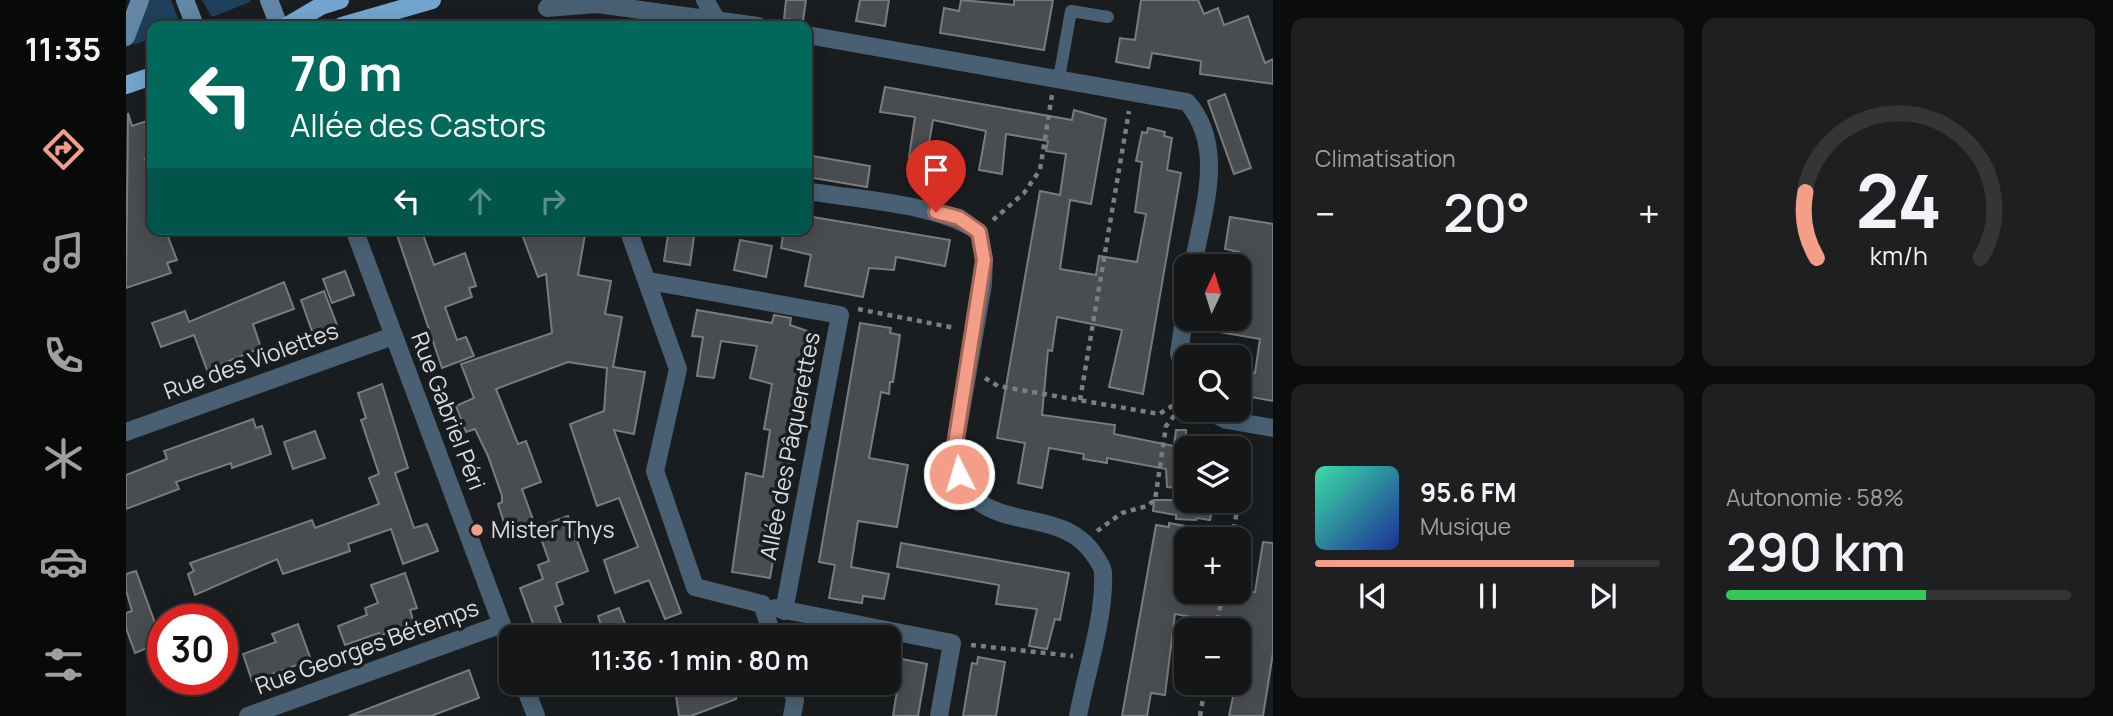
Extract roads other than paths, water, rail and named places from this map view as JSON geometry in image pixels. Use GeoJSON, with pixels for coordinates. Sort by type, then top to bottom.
{"type":"FeatureCollection","features":[{"type":"Feature","properties":{"kind":"main road"},"geometry":{"type":"LineString","coordinates":[[295,21],[321,6],[340,0]]}},
{"type":"Feature","properties":{"kind":"main road"},"geometry":{"type":"LineString","coordinates":[[359,21],[432,0]]}},
{"type":"Feature","properties":{"kind":"main road"},"geometry":{"type":"LineString","coordinates":[[126,85],[147,78]]}},
{"type":"Feature","properties":{"kind":"street"},"geometry":{"type":"LineString","coordinates":[[126,37],[140,0]]}},
{"type":"Feature","properties":{"kind":"street"},"geometry":{"type":"LineString","coordinates":[[185,0],[193,21]]}},
{"type":"Feature","properties":{"kind":"street"},"geometry":{"type":"LineString","coordinates":[[269,0],[277,21]]}},
{"type":"Feature","properties":{"kind":"street"},"geometry":{"type":"LineString","coordinates":[[705,0],[716,19]]}},
{"type":"Feature","properties":{"kind":"street"},"geometry":{"type":"LineString","coordinates":[[551,21],[546,4],[597,4],[728,21]]}},
{"type":"Feature","properties":{"kind":"street"},"geometry":{"type":"LineString","coordinates":[[812,36],[1132,90],[1187,102],[1198,115],[1210,148],[1195,254]]}},
{"type":"Feature","properties":{"kind":"street"},"geometry":{"type":"LineString","coordinates":[[812,192],[936,212],[959,218],[979,232],[984,260],[954,451],[959,474],[971,495],[995,510],[1047,522],[1069,531],[1090,547],[1104,570],[1098,620],[1078,716]]}},
{"type":"Feature","properties":{"kind":"street","name":"Rue Gabriel Péri"},"geometry":{"type":"LineString","coordinates":[[356,235],[502,624]]}},
{"type":"Feature","properties":{"kind":"street"},"geometry":{"type":"LineString","coordinates":[[630,235],[649,281],[678,369],[655,471],[695,587],[784,611],[952,643],[939,716]]}},
{"type":"Feature","properties":{"kind":"street","name":"Allée des Pâquerettes"},"geometry":{"type":"LineString","coordinates":[[649,281],[840,315],[784,611]]}},
{"type":"Feature","properties":{"kind":"street","name":"Rue des Violettes"},"geometry":{"type":"LineString","coordinates":[[126,432],[393,336]]}},
{"type":"Feature","properties":{"kind":"street"},"geometry":{"type":"LineString","coordinates":[[1240,422],[1273,428]]}},
{"type":"Feature","properties":{"kind":"street"},"geometry":{"type":"LineString","coordinates":[[762,604],[769,625]]}},
{"type":"Feature","properties":{"kind":"street","name":"Rue Georges Bétemps"},"geometry":{"type":"LineString","coordinates":[[248,716],[502,624]]}},
{"type":"Feature","properties":{"kind":"street"},"geometry":{"type":"LineString","coordinates":[[528,695],[536,716]]}},
{"type":"Feature","properties":{"kind":"street"},"geometry":{"type":"LineString","coordinates":[[792,716],[793,695]]}},
{"type":"Feature","properties":{"kind":"lane"},"geometry":{"type":"LineString","coordinates":[[1057,77],[1071,11],[1108,17]]}},
{"type":"Feature","properties":{"kind":"place","name":"Mister Thys"},"geometry":{"type":"Point","coordinates":[477,530]}}]}
